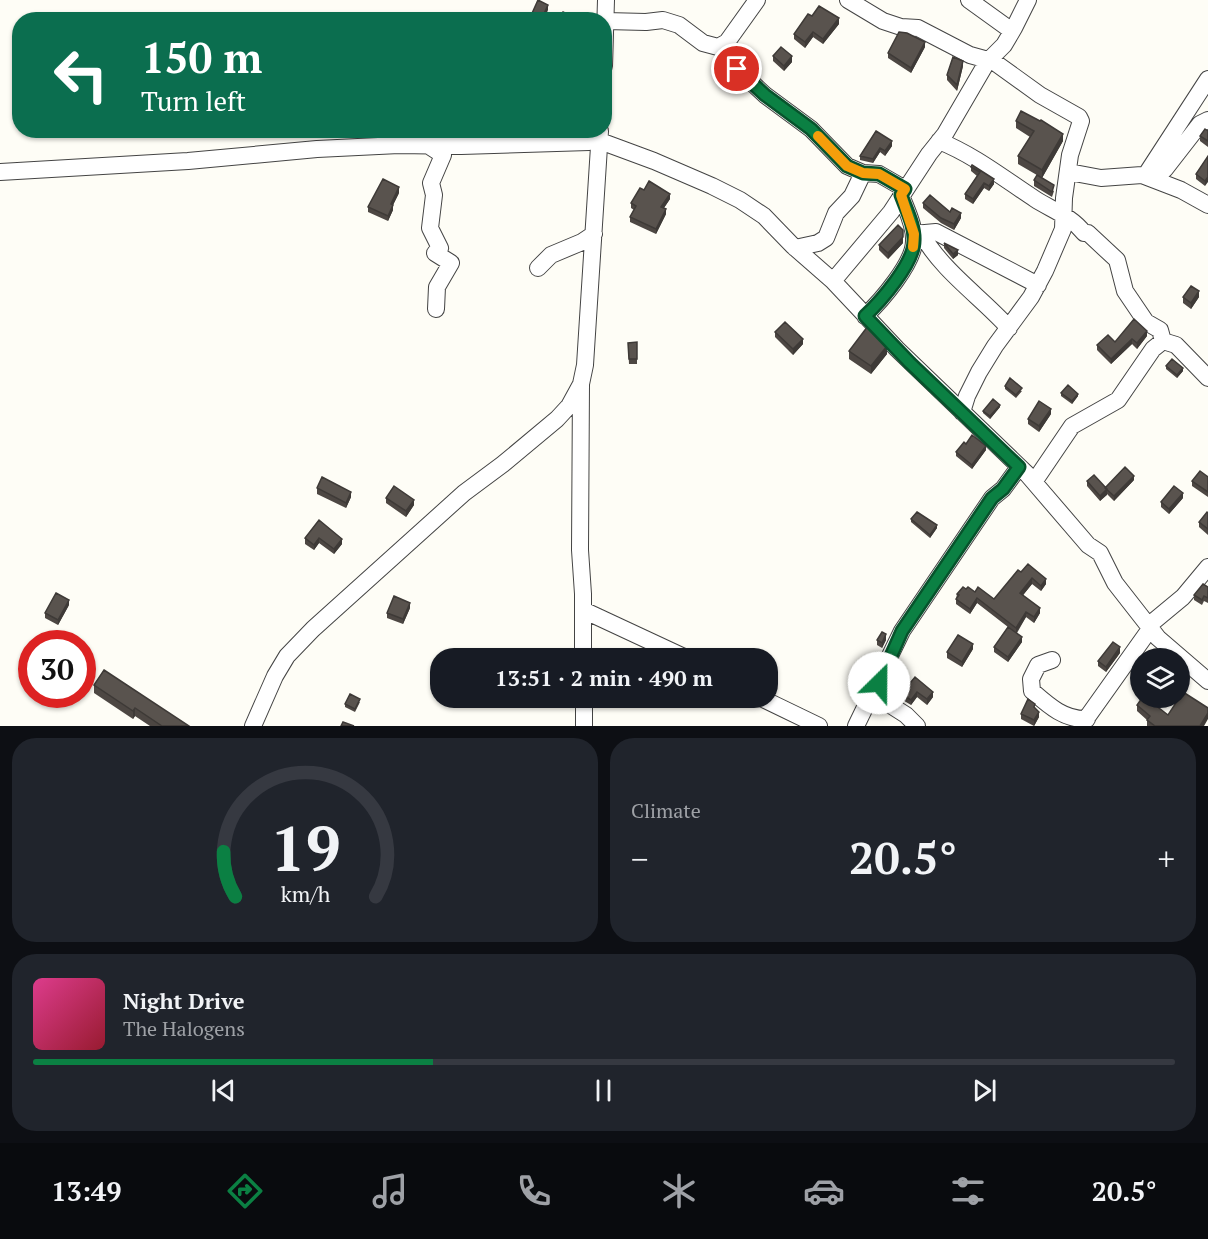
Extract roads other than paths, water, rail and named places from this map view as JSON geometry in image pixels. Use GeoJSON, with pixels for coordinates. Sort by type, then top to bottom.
{"type":"FeatureCollection","features":[{"type":"Feature","properties":{"kind":"street"},"geometry":{"type":"LineString","coordinates":[[723,46],[750,13],[757,0]]}},
{"type":"Feature","properties":{"kind":"street"},"geometry":{"type":"LineString","coordinates":[[848,0],[883,21],[901,27],[918,28],[948,45],[989,59],[1040,95],[1079,117],[1081,121],[1070,155],[1064,198],[1063,229],[1038,285],[979,372],[962,412]]}},
{"type":"Feature","properties":{"kind":"street"},"geometry":{"type":"LineString","coordinates":[[969,0],[1012,31]]}},
{"type":"Feature","properties":{"kind":"street"},"geometry":{"type":"LineString","coordinates":[[833,281],[883,221],[939,141],[989,59],[1004,45],[1028,0]]}},
{"type":"Feature","properties":{"kind":"street"},"geometry":{"type":"LineString","coordinates":[[612,21],[663,20],[679,25],[710,46],[723,46]]}},
{"type":"Feature","properties":{"kind":"street"},"geometry":{"type":"LineString","coordinates":[[723,46],[737,69],[765,95],[811,129],[847,166],[863,173],[879,174],[903,192],[917,234],[947,269],[1010,328]]}},
{"type":"Feature","properties":{"kind":"street"},"geometry":{"type":"LineString","coordinates":[[1149,177],[1208,79]]}},
{"type":"Feature","properties":{"kind":"street"},"geometry":{"type":"LineString","coordinates":[[1149,177],[1165,169],[1200,124],[1208,120]]}},
{"type":"Feature","properties":{"kind":"street"},"geometry":{"type":"LineString","coordinates":[[0,172],[188,161],[317,149],[589,142],[596,138]]}},
{"type":"Feature","properties":{"kind":"street"},"geometry":{"type":"LineString","coordinates":[[253,726],[275,676],[294,649],[363,583],[464,493],[503,464],[557,419],[569,406],[581,381],[585,365],[600,138]]}},
{"type":"Feature","properties":{"kind":"street"},"geometry":{"type":"LineString","coordinates":[[604,138],[740,200],[764,216],[795,248],[833,281],[865,316],[1034,482],[1088,545],[1100,553],[1115,583],[1149,628],[1178,657],[1208,681]]}},
{"type":"Feature","properties":{"kind":"street"},"geometry":{"type":"LineString","coordinates":[[939,141],[968,155],[1038,201],[1064,214],[1084,233],[1088,232],[1117,260],[1125,291],[1146,322],[1160,330],[1163,341]]}},
{"type":"Feature","properties":{"kind":"street"},"geometry":{"type":"LineString","coordinates":[[429,146],[443,155],[431,183],[434,195],[430,228],[440,248],[435,253],[451,263],[437,287],[436,309]]}},
{"type":"Feature","properties":{"kind":"street"},"geometry":{"type":"LineString","coordinates":[[1069,172],[1101,178],[1149,177],[1208,205]]}},
{"type":"Feature","properties":{"kind":"street"},"geometry":{"type":"LineString","coordinates":[[795,248],[818,243],[826,238],[836,213],[852,196],[863,173]]}},
{"type":"Feature","properties":{"kind":"street"},"geometry":{"type":"LineString","coordinates":[[917,234],[936,232],[1038,285]]}},
{"type":"Feature","properties":{"kind":"street"},"geometry":{"type":"LineString","coordinates":[[538,268],[550,255],[582,242],[594,234]]}},
{"type":"Feature","properties":{"kind":"street"},"geometry":{"type":"LineString","coordinates":[[865,316],[894,283],[912,253],[917,234]]}},
{"type":"Feature","properties":{"kind":"street"},"geometry":{"type":"LineString","coordinates":[[1163,341],[1176,345],[1208,378]]}},
{"type":"Feature","properties":{"kind":"street"},"geometry":{"type":"LineString","coordinates":[[1034,482],[1072,426],[1118,400],[1153,349],[1163,341]]}},
{"type":"Feature","properties":{"kind":"street"},"geometry":{"type":"LineString","coordinates":[[581,381],[583,410],[580,453],[582,491],[580,550],[583,648]]}},
{"type":"Feature","properties":{"kind":"street"},"geometry":{"type":"LineString","coordinates":[[856,726],[902,631],[992,498],[1003,489],[1019,467]]}},
{"type":"Feature","properties":{"kind":"street"},"geometry":{"type":"LineString","coordinates":[[1052,660],[1038,665],[1031,679],[1032,691],[1050,707],[1084,722],[1149,628],[1183,597],[1208,567]]}},
{"type":"Feature","properties":{"kind":"street"},"geometry":{"type":"LineString","coordinates":[[583,610],[665,648]]}},
{"type":"Feature","properties":{"kind":"street"},"geometry":{"type":"LineString","coordinates":[[873,694],[906,715],[917,726]]}},
{"type":"Feature","properties":{"kind":"street"},"geometry":{"type":"LineString","coordinates":[[778,706],[819,726]]}},
{"type":"Feature","properties":{"kind":"street"},"geometry":{"type":"LineString","coordinates":[[584,708],[584,726]]}}]}
